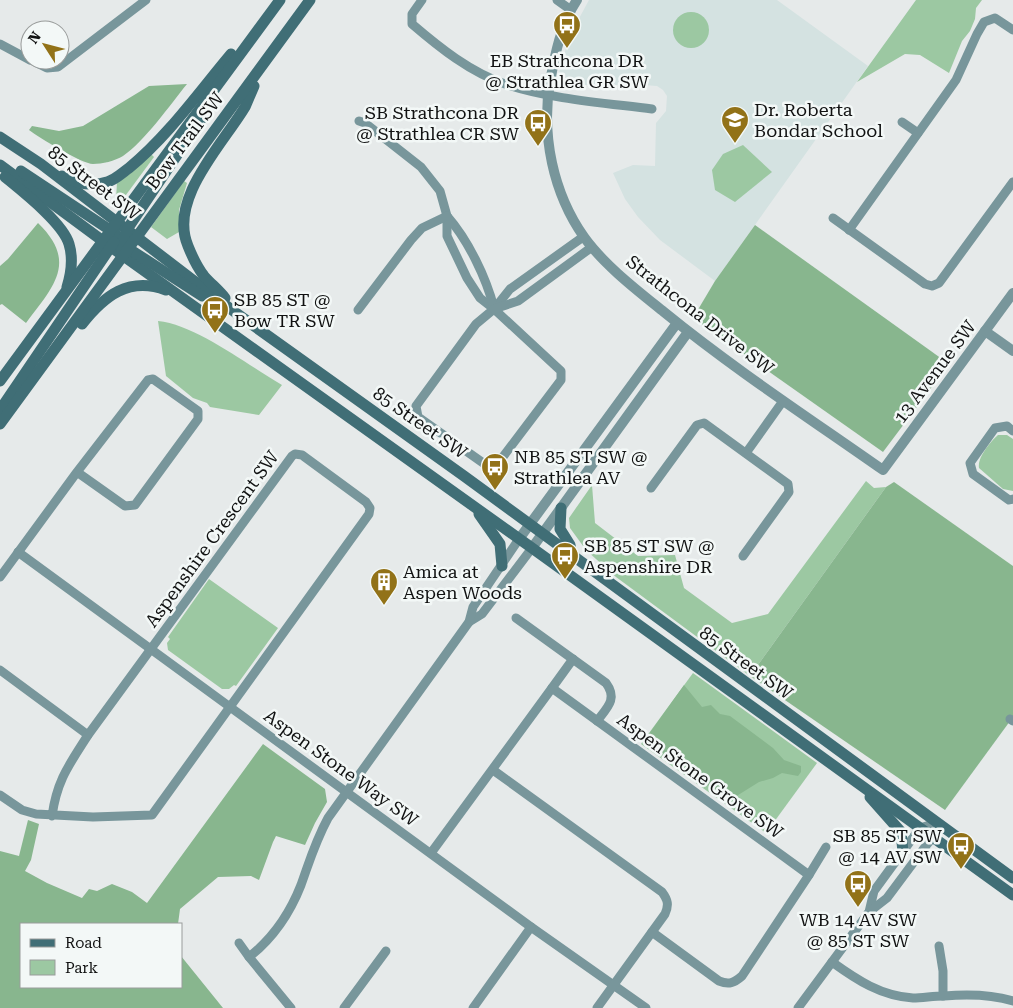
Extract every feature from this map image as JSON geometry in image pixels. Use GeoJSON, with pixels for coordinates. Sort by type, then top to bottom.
{"type":"FeatureCollection","features":[{"type":"Feature","properties":{"kind":"main road"},"geometry":{"type":"LineString","coordinates":[[41,164],[64,178],[84,184],[100,184],[117,177],[144,154],[164,133],[266,12],[279,0]]}},
{"type":"Feature","properties":{"kind":"main road"},"geometry":{"type":"LineString","coordinates":[[0,410],[119,239],[279,0]]}},
{"type":"Feature","properties":{"kind":"main road","name":"Bow Trail SW"},"geometry":{"type":"LineString","coordinates":[[0,381],[65,293],[119,239],[261,68],[310,0]]}},
{"type":"Feature","properties":{"kind":"main road"},"geometry":{"type":"LineString","coordinates":[[236,313],[199,268],[187,244],[184,220],[186,207],[193,189],[245,106],[261,68]]}},
{"type":"Feature","properties":{"kind":"main road","name":"85 Street SW"},"geometry":{"type":"LineString","coordinates":[[0,137],[41,164],[175,293],[1013,895]]}},
{"type":"Feature","properties":{"kind":"main road","name":"85 Street SW"},"geometry":{"type":"LineString","coordinates":[[0,163],[236,313],[464,476],[1013,878]]}},
{"type":"Feature","properties":{"kind":"main road"},"geometry":{"type":"LineString","coordinates":[[0,173],[53,221],[70,245],[71,265],[65,293]]}},
{"type":"Feature","properties":{"kind":"main road"},"geometry":{"type":"LineString","coordinates":[[119,239],[299,358]]}},
{"type":"Feature","properties":{"kind":"main road","name":"Bow Trail SW"},"geometry":{"type":"LineString","coordinates":[[0,424],[119,239]]}},
{"type":"Feature","properties":{"kind":"main road"},"geometry":{"type":"LineString","coordinates":[[0,432],[90,314],[104,299],[121,289],[138,286],[161,288],[175,293]]}},
{"type":"Feature","properties":{"kind":"main road"},"geometry":{"type":"LineString","coordinates":[[474,506],[500,544],[502,566]]}},
{"type":"Feature","properties":{"kind":"main road"},"geometry":{"type":"LineString","coordinates":[[561,508],[560,529],[570,545],[572,556]]}},
{"type":"Feature","properties":{"kind":"main road"},"geometry":{"type":"LineString","coordinates":[[863,788],[901,832],[903,852]]}},
{"type":"Feature","properties":{"kind":"street"},"geometry":{"type":"LineString","coordinates":[[70,58],[146,0]]}},
{"type":"Feature","properties":{"kind":"street"},"geometry":{"type":"LineString","coordinates":[[422,0],[412,14],[412,24],[466,66],[505,84],[548,94],[652,109]]}},
{"type":"Feature","properties":{"kind":"street"},"geometry":{"type":"LineString","coordinates":[[557,0],[571,10]]}},
{"type":"Feature","properties":{"kind":"street","name":"Strathcona Drive SW"},"geometry":{"type":"LineString","coordinates":[[577,0],[571,10],[555,51],[548,94],[547,135],[554,174],[568,210],[584,237],[631,286],[688,332],[883,470]]}},
{"type":"Feature","properties":{"kind":"street"},"geometry":{"type":"LineString","coordinates":[[849,230],[956,80],[984,22],[995,18],[1013,30]]}},
{"type":"Feature","properties":{"kind":"street"},"geometry":{"type":"LineString","coordinates":[[0,44],[20,55]]}},
{"type":"Feature","properties":{"kind":"street"},"geometry":{"type":"LineString","coordinates":[[359,121],[365,123],[421,167],[440,191],[447,216],[447,236],[467,278],[480,298],[494,309],[561,371],[561,380],[496,466],[486,465],[418,417],[416,406],[476,324],[494,309],[510,289],[584,237]]}},
{"type":"Feature","properties":{"kind":"street"},"geometry":{"type":"LineString","coordinates":[[902,122],[918,134]]}},
{"type":"Feature","properties":{"kind":"street"},"geometry":{"type":"LineString","coordinates":[[833,218],[925,284],[932,286],[939,283],[1013,182]]}},
{"type":"Feature","properties":{"kind":"street"},"geometry":{"type":"LineString","coordinates":[[447,216],[460,230],[489,290],[494,309]]}},
{"type":"Feature","properties":{"kind":"street"},"geometry":{"type":"LineString","coordinates":[[358,310],[416,234],[422,228],[447,216]]}},
{"type":"Feature","properties":{"kind":"street"},"geometry":{"type":"LineString","coordinates":[[494,309],[518,301],[592,247]]}},
{"type":"Feature","properties":{"kind":"street","name":"13 Avenue SW"},"geometry":{"type":"LineString","coordinates":[[883,470],[1013,293]]}},
{"type":"Feature","properties":{"kind":"street"},"geometry":{"type":"LineString","coordinates":[[249,957],[274,933],[292,905],[316,839],[328,818],[469,622],[473,607],[519,539],[677,323]]}},
{"type":"Feature","properties":{"kind":"street"},"geometry":{"type":"LineString","coordinates":[[985,331],[1013,351]]}},
{"type":"Feature","properties":{"kind":"street"},"geometry":{"type":"LineString","coordinates":[[469,622],[482,614],[532,548],[688,332]]}},
{"type":"Feature","properties":{"kind":"street"},"geometry":{"type":"LineString","coordinates":[[0,577],[76,472],[148,380],[153,379],[198,411],[198,419],[135,505],[125,506],[76,472]]}},
{"type":"Feature","properties":{"kind":"street"},"geometry":{"type":"LineString","coordinates":[[746,453],[783,401]]}},
{"type":"Feature","properties":{"kind":"street"},"geometry":{"type":"LineString","coordinates":[[652,488],[697,425],[704,423],[788,484],[789,492],[743,556]]}},
{"type":"Feature","properties":{"kind":"street"},"geometry":{"type":"LineString","coordinates":[[1013,431],[1007,426],[995,428],[970,463],[973,474],[1009,500],[1013,499]]}},
{"type":"Feature","properties":{"kind":"street","name":"Aspenshire Crescent SW"},"geometry":{"type":"LineString","coordinates":[[151,650],[292,456],[298,454],[305,458],[366,502],[370,508],[369,514],[229,706]]}},
{"type":"Feature","properties":{"kind":"street","name":"Aspen Stone Way SW"},"geometry":{"type":"LineString","coordinates":[[18,552],[531,927],[646,1008]]}},
{"type":"Feature","properties":{"kind":"street"},"geometry":{"type":"LineString","coordinates":[[516,618],[606,682],[611,689],[612,700],[597,721]]}},
{"type":"Feature","properties":{"kind":"street"},"geometry":{"type":"LineString","coordinates":[[52,816],[62,776],[88,736],[151,650]]}},
{"type":"Feature","properties":{"kind":"street"},"geometry":{"type":"LineString","coordinates":[[431,853],[573,659]]}},
{"type":"Feature","properties":{"kind":"street"},"geometry":{"type":"LineString","coordinates":[[0,670],[88,736]]}},
{"type":"Feature","properties":{"kind":"street","name":"Aspen Stone Grove SW"},"geometry":{"type":"LineString","coordinates":[[552,688],[809,875]]}},
{"type":"Feature","properties":{"kind":"street"},"geometry":{"type":"LineString","coordinates":[[0,795],[22,810],[36,814],[93,817],[152,815],[229,706]]}},
{"type":"Feature","properties":{"kind":"street"},"geometry":{"type":"LineString","coordinates":[[493,770],[662,892],[667,900],[668,907],[665,914],[597,1008]]}},
{"type":"Feature","properties":{"kind":"street"},"geometry":{"type":"LineString","coordinates":[[798,1008],[869,912],[887,898],[933,837],[936,823],[920,828],[874,891],[869,912]]}},
{"type":"Feature","properties":{"kind":"street"},"geometry":{"type":"LineString","coordinates":[[652,932],[719,981],[732,984],[742,976],[826,847]]}},
{"type":"Feature","properties":{"kind":"street"},"geometry":{"type":"LineString","coordinates":[[473,1008],[531,927]]}},
{"type":"Feature","properties":{"kind":"street"},"geometry":{"type":"LineString","coordinates":[[239,943],[290,1008]]}},
{"type":"Feature","properties":{"kind":"street"},"geometry":{"type":"LineString","coordinates":[[939,946],[943,972],[943,996]]}},
{"type":"Feature","properties":{"kind":"street"},"geometry":{"type":"LineString","coordinates":[[344,1008],[386,950]]}},
{"type":"Feature","properties":{"kind":"street"},"geometry":{"type":"LineString","coordinates":[[832,962],[858,980],[885,993],[912,998],[984,995],[1013,1001]]}},
{"type":"Feature","properties":{"kind":"shaded area","name":"Dr. Roberta Bondar School"},"geometry":{"type":"Polygon","coordinates":[[[589,0],[777,0],[868,66],[715,281],[660,240],[638,217],[625,199],[613,173],[633,165],[655,166],[656,123],[666,111],[667,96],[663,90],[657,86],[644,85],[578,85],[571,88],[565,87],[560,81],[559,73],[566,48],[589,0]]]}},
{"type":"Feature","properties":{"kind":"green space"},"geometry":{"type":"Polygon","coordinates":[[[916,0],[982,0],[976,8],[975,19],[970,31],[962,41],[949,73],[920,55],[905,54],[857,82],[916,0]]]}},
{"type":"Feature","properties":{"kind":"green space"},"geometry":{"type":"Polygon","coordinates":[[[691,12],[698,13],[704,17],[708,23],[708,37],[704,43],[698,47],[691,48],[684,47],[678,43],[674,37],[673,30],[674,23],[678,17],[684,13],[691,12]]]}},
{"type":"Feature","properties":{"kind":"green space"},"geometry":{"type":"Polygon","coordinates":[[[187,84],[139,142],[123,156],[112,161],[97,164],[87,163],[60,150],[29,130],[32,126],[59,131],[83,126],[149,86],[187,84]]]}},
{"type":"Feature","properties":{"kind":"green space"},"geometry":{"type":"Polygon","coordinates":[[[743,145],[772,172],[735,202],[715,190],[712,170],[723,154],[743,145]]]}},
{"type":"Feature","properties":{"kind":"green space"},"geometry":{"type":"Polygon","coordinates":[[[151,154],[154,157],[120,203],[116,200],[117,182],[151,154]]]}},
{"type":"Feature","properties":{"kind":"green space"},"geometry":{"type":"Polygon","coordinates":[[[184,181],[187,183],[179,210],[179,232],[167,239],[151,227],[184,181]]]}},
{"type":"Feature","properties":{"kind":"green space"},"geometry":{"type":"Polygon","coordinates":[[[38,223],[50,237],[57,250],[58,274],[53,285],[26,323],[2,304],[0,305],[0,266],[38,223]]]}},
{"type":"Feature","properties":{"kind":"green space"},"geometry":{"type":"Polygon","coordinates":[[[755,225],[949,364],[883,452],[693,318],[715,281],[755,225]]]}},
{"type":"Feature","properties":{"kind":"green space"},"geometry":{"type":"Polygon","coordinates":[[[158,321],[173,324],[205,338],[282,385],[259,415],[210,407],[207,403],[193,398],[166,376],[158,321]]]}},
{"type":"Feature","properties":{"kind":"green space"},"geometry":{"type":"Polygon","coordinates":[[[998,435],[1007,435],[1013,439],[1013,491],[1003,489],[979,468],[982,455],[998,435]]]}},
{"type":"Feature","properties":{"kind":"green space"},"geometry":{"type":"Polygon","coordinates":[[[866,481],[874,488],[886,487],[750,676],[616,577],[586,550],[570,528],[569,518],[592,485],[595,523],[638,556],[675,555],[684,588],[732,623],[768,614],[866,481]]]}},
{"type":"Feature","properties":{"kind":"green space"},"geometry":{"type":"Polygon","coordinates":[[[894,482],[1013,566],[1013,717],[945,810],[750,676],[886,487],[894,482]]]}},
{"type":"Feature","properties":{"kind":"green space"},"geometry":{"type":"Polygon","coordinates":[[[209,579],[278,628],[236,686],[234,685],[229,689],[222,689],[168,650],[167,643],[170,639],[168,637],[209,579]]]}},
{"type":"Feature","properties":{"kind":"green space"},"geometry":{"type":"Polygon","coordinates":[[[693,673],[817,763],[766,833],[641,744],[693,673]]]}},
{"type":"Feature","properties":{"kind":"green space"},"geometry":{"type":"Polygon","coordinates":[[[684,685],[702,707],[711,705],[720,714],[730,716],[773,748],[784,760],[801,766],[801,772],[798,776],[782,773],[759,782],[735,797],[726,798],[680,765],[670,763],[648,744],[646,738],[684,685]]]}},
{"type":"Feature","properties":{"kind":"green space"},"geometry":{"type":"Polygon","coordinates":[[[263,744],[325,789],[327,802],[305,845],[276,836],[259,880],[251,876],[218,877],[180,909],[178,923],[20,923],[20,988],[182,988],[182,957],[223,1008],[0,1008],[0,851],[19,856],[28,820],[39,824],[31,860],[25,871],[82,898],[89,889],[97,891],[112,884],[132,892],[147,903],[263,744]]]}},
{"type":"Feature","properties":{"kind":"place","name":"EB Strathcona DR @ Strathlea GR SW"},"geometry":{"type":"Point","coordinates":[567,49]}},
{"type":"Feature","properties":{"kind":"place","name":"Dr. Roberta Bondar School"},"geometry":{"type":"Point","coordinates":[735,144]}},
{"type":"Feature","properties":{"kind":"place","name":"SB Strathcona DR @ Strathlea CR SW"},"geometry":{"type":"Point","coordinates":[538,147]}},
{"type":"Feature","properties":{"kind":"place","name":"SB 85 ST @ Bow TR SW"},"geometry":{"type":"Point","coordinates":[215,334]}},
{"type":"Feature","properties":{"kind":"place","name":"NB 85 ST SW @ Strathlea AV"},"geometry":{"type":"Point","coordinates":[495,491]}},
{"type":"Feature","properties":{"kind":"place","name":"SB 85 ST SW @ Aspenshire DR"},"geometry":{"type":"Point","coordinates":[565,580]}},
{"type":"Feature","properties":{"kind":"place","name":"Amica at Aspen Woods"},"geometry":{"type":"Point","coordinates":[384,606]}},
{"type":"Feature","properties":{"kind":"place","name":"SB 85 ST SW @ 14 AV SW"},"geometry":{"type":"Point","coordinates":[961,870]}},
{"type":"Feature","properties":{"kind":"place","name":"WB 14 AV SW @ 85 ST SW"},"geometry":{"type":"Point","coordinates":[858,908]}}]}
